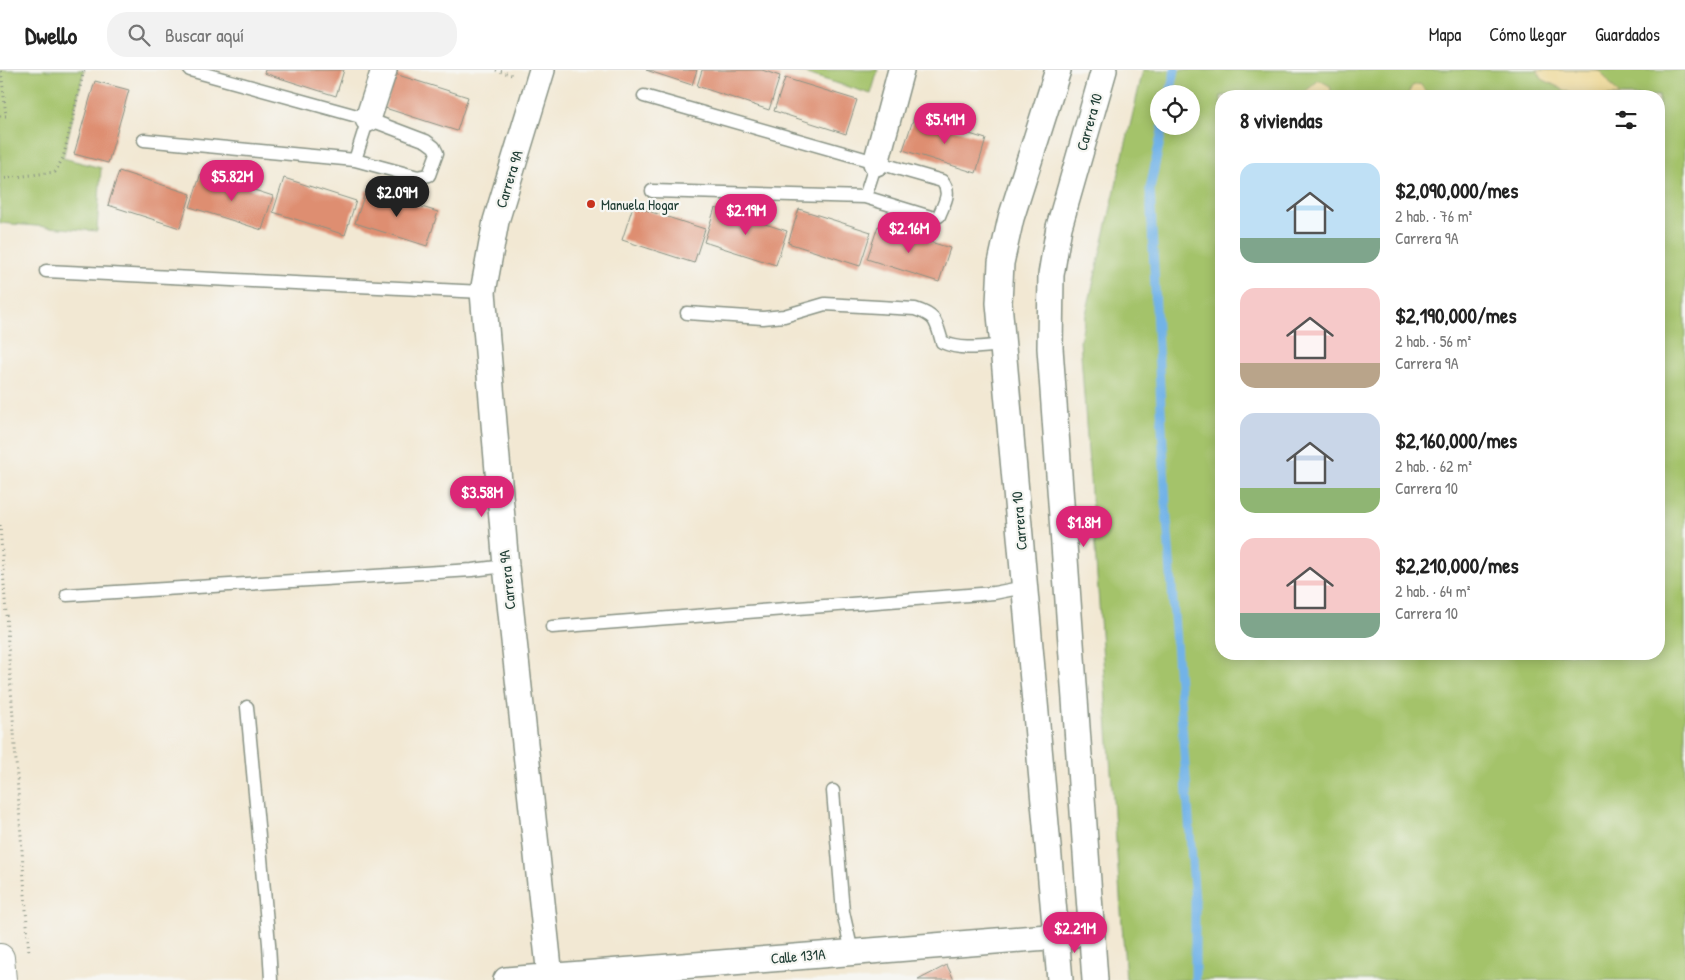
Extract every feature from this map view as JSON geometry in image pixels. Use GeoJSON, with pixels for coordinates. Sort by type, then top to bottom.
{"type":"FeatureCollection","features":[{"type":"Feature","properties":{"kind":"main road"},"geometry":{"type":"LineString","coordinates":[[0,958],[2,980]]}},
{"type":"Feature","properties":{"kind":"street"},"geometry":{"type":"LineString","coordinates":[[368,119],[384,70]]}},
{"type":"Feature","properties":{"kind":"street","name":"Carrera 9A"},"geometry":{"type":"LineString","coordinates":[[542,70],[496,221],[483,292],[506,566],[550,977]]}},
{"type":"Feature","properties":{"kind":"street"},"geometry":{"type":"LineString","coordinates":[[876,163],[901,70]]}},
{"type":"Feature","properties":{"kind":"street","name":"Carrera 10"},"geometry":{"type":"LineString","coordinates":[[1058,70],[1011,218],[1001,263],[999,303],[1060,980]]}},
{"type":"Feature","properties":{"kind":"street","name":"Carrera 10"},"geometry":{"type":"LineString","coordinates":[[1095,980],[1050,348],[1051,275],[1058,227],[1104,70]]}},
{"type":"Feature","properties":{"kind":"street","name":"Calle 131A"},"geometry":{"type":"LineString","coordinates":[[506,980],[1091,933]]}},
{"type":"Feature","properties":{"kind":"lane"},"geometry":{"type":"LineString","coordinates":[[144,140],[355,160],[418,177],[429,175],[437,153],[434,147],[426,141],[368,119],[190,70]]}},
{"type":"Feature","properties":{"kind":"lane"},"geometry":{"type":"LineString","coordinates":[[644,96],[942,181],[947,187],[948,192],[939,216],[934,218],[865,198],[652,191]]}},
{"type":"Feature","properties":{"kind":"lane"},"geometry":{"type":"LineString","coordinates":[[355,160],[368,119]]}},
{"type":"Feature","properties":{"kind":"lane"},"geometry":{"type":"LineString","coordinates":[[865,198],[876,163]]}},
{"type":"Feature","properties":{"kind":"lane"},"geometry":{"type":"LineString","coordinates":[[46,271],[483,292]]}},
{"type":"Feature","properties":{"kind":"lane"},"geometry":{"type":"LineString","coordinates":[[687,313],[763,318],[784,316],[825,304],[915,309],[928,313],[935,321],[942,342],[954,348],[1002,345]]}},
{"type":"Feature","properties":{"kind":"lane"},"geometry":{"type":"LineString","coordinates":[[67,595],[472,570],[506,566]]}},
{"type":"Feature","properties":{"kind":"lane"},"geometry":{"type":"LineString","coordinates":[[552,627],[994,593],[1025,587]]}},
{"type":"Feature","properties":{"kind":"lane"},"geometry":{"type":"LineString","coordinates":[[247,707],[271,980]]}},
{"type":"Feature","properties":{"kind":"lane"},"geometry":{"type":"LineString","coordinates":[[833,791],[843,912],[852,952]]}},
{"type":"Feature","properties":{"kind":"path"},"geometry":{"type":"LineString","coordinates":[[0,116],[6,116],[1,70]]}},
{"type":"Feature","properties":{"kind":"path"},"geometry":{"type":"LineString","coordinates":[[0,179],[55,172],[63,158],[84,70]]}},
{"type":"Feature","properties":{"kind":"path"},"geometry":{"type":"LineString","coordinates":[[0,525],[30,960]]}},
{"type":"Feature","properties":{"kind":"green space"},"geometry":{"type":"Polygon","coordinates":[[[0,70],[84,70],[63,158],[101,168],[97,231],[0,223],[0,70]]]}},
{"type":"Feature","properties":{"kind":"green space"},"geometry":{"type":"Polygon","coordinates":[[[794,70],[878,70],[871,94],[794,70]]]}},
{"type":"Feature","properties":{"kind":"green space"},"geometry":{"type":"Polygon","coordinates":[[[1143,70],[1685,70],[1685,980],[1126,980],[1080,340],[1143,70]]]}},
{"type":"Feature","properties":{"kind":"sand"},"geometry":{"type":"Polygon","coordinates":[[[1537,70],[1594,70],[1601,72],[1615,90],[1564,90],[1542,79],[1537,70]]]}},
{"type":"Feature","properties":{"kind":"sand"},"geometry":{"type":"Polygon","coordinates":[[[1319,80],[1330,86],[1331,90],[1307,90],[1319,80]]]}},
{"type":"Feature","properties":{"kind":"sand"},"geometry":{"type":"Polygon","coordinates":[[[1420,84],[1425,90],[1410,90],[1412,86],[1420,84]]]}},
{"type":"Feature","properties":{"kind":"building"},"geometry":{"type":"Polygon","coordinates":[[[265,70],[344,70],[336,96],[264,73],[265,70]]]}},
{"type":"Feature","properties":{"kind":"building"},"geometry":{"type":"Polygon","coordinates":[[[646,70],[697,70],[692,85],[646,70]]]}},
{"type":"Feature","properties":{"kind":"building"},"geometry":{"type":"Polygon","coordinates":[[[702,70],[762,70],[780,76],[769,110],[697,86],[702,70]]]}},
{"type":"Feature","properties":{"kind":"building"},"geometry":{"type":"Polygon","coordinates":[[[395,74],[468,97],[457,131],[385,108],[395,74]]]}},
{"type":"Feature","properties":{"kind":"building"},"geometry":{"type":"Polygon","coordinates":[[[785,78],[857,100],[846,134],[774,111],[785,78]]]}},
{"type":"Feature","properties":{"kind":"building"},"geometry":{"type":"Polygon","coordinates":[[[95,81],[129,90],[108,163],[74,154],[95,81]]]}},
{"type":"Feature","properties":{"kind":"building"},"geometry":{"type":"Polygon","coordinates":[[[914,117],[986,139],[976,173],[903,150],[914,117]]]}},
{"type":"Feature","properties":{"kind":"building"},"geometry":{"type":"Polygon","coordinates":[[[119,171],[191,194],[180,228],[108,205],[119,171]]]}},
{"type":"Feature","properties":{"kind":"building"},"geometry":{"type":"Polygon","coordinates":[[[201,173],[273,196],[262,230],[190,207],[201,173]]]}},
{"type":"Feature","properties":{"kind":"building"},"geometry":{"type":"Polygon","coordinates":[[[284,178],[356,201],[345,235],[273,212],[284,178]]]}},
{"type":"Feature","properties":{"kind":"building"},"geometry":{"type":"Polygon","coordinates":[[[366,190],[438,212],[427,246],[355,223],[366,190]]]}},
{"type":"Feature","properties":{"kind":"building"},"geometry":{"type":"Polygon","coordinates":[[[633,206],[705,229],[694,263],[622,240],[633,206]]]}},
{"type":"Feature","properties":{"kind":"building"},"geometry":{"type":"Polygon","coordinates":[[[715,208],[787,231],[776,265],[704,242],[715,208]]]}},
{"type":"Feature","properties":{"kind":"building"},"geometry":{"type":"Polygon","coordinates":[[[799,209],[871,232],[860,266],[788,243],[799,209]]]}},
{"type":"Feature","properties":{"kind":"building"},"geometry":{"type":"Polygon","coordinates":[[[878,226],[950,248],[939,282],[867,259],[878,226]]]}},
{"type":"Feature","properties":{"kind":"building"},"geometry":{"type":"Polygon","coordinates":[[[947,965],[954,980],[918,980],[947,965]]]}},
{"type":"Feature","properties":{"kind":"waterway"},"geometry":{"type":"LineString","coordinates":[[1172,85],[1175,70]]}},
{"type":"Feature","properties":{"kind":"waterway"},"geometry":{"type":"LineString","coordinates":[[1161,135],[1150,189],[1166,506],[1195,902],[1195,980]]}},
{"type":"Feature","properties":{"kind":"place","name":"Manuela Hogar"},"geometry":{"type":"Point","coordinates":[591,204]}}]}
